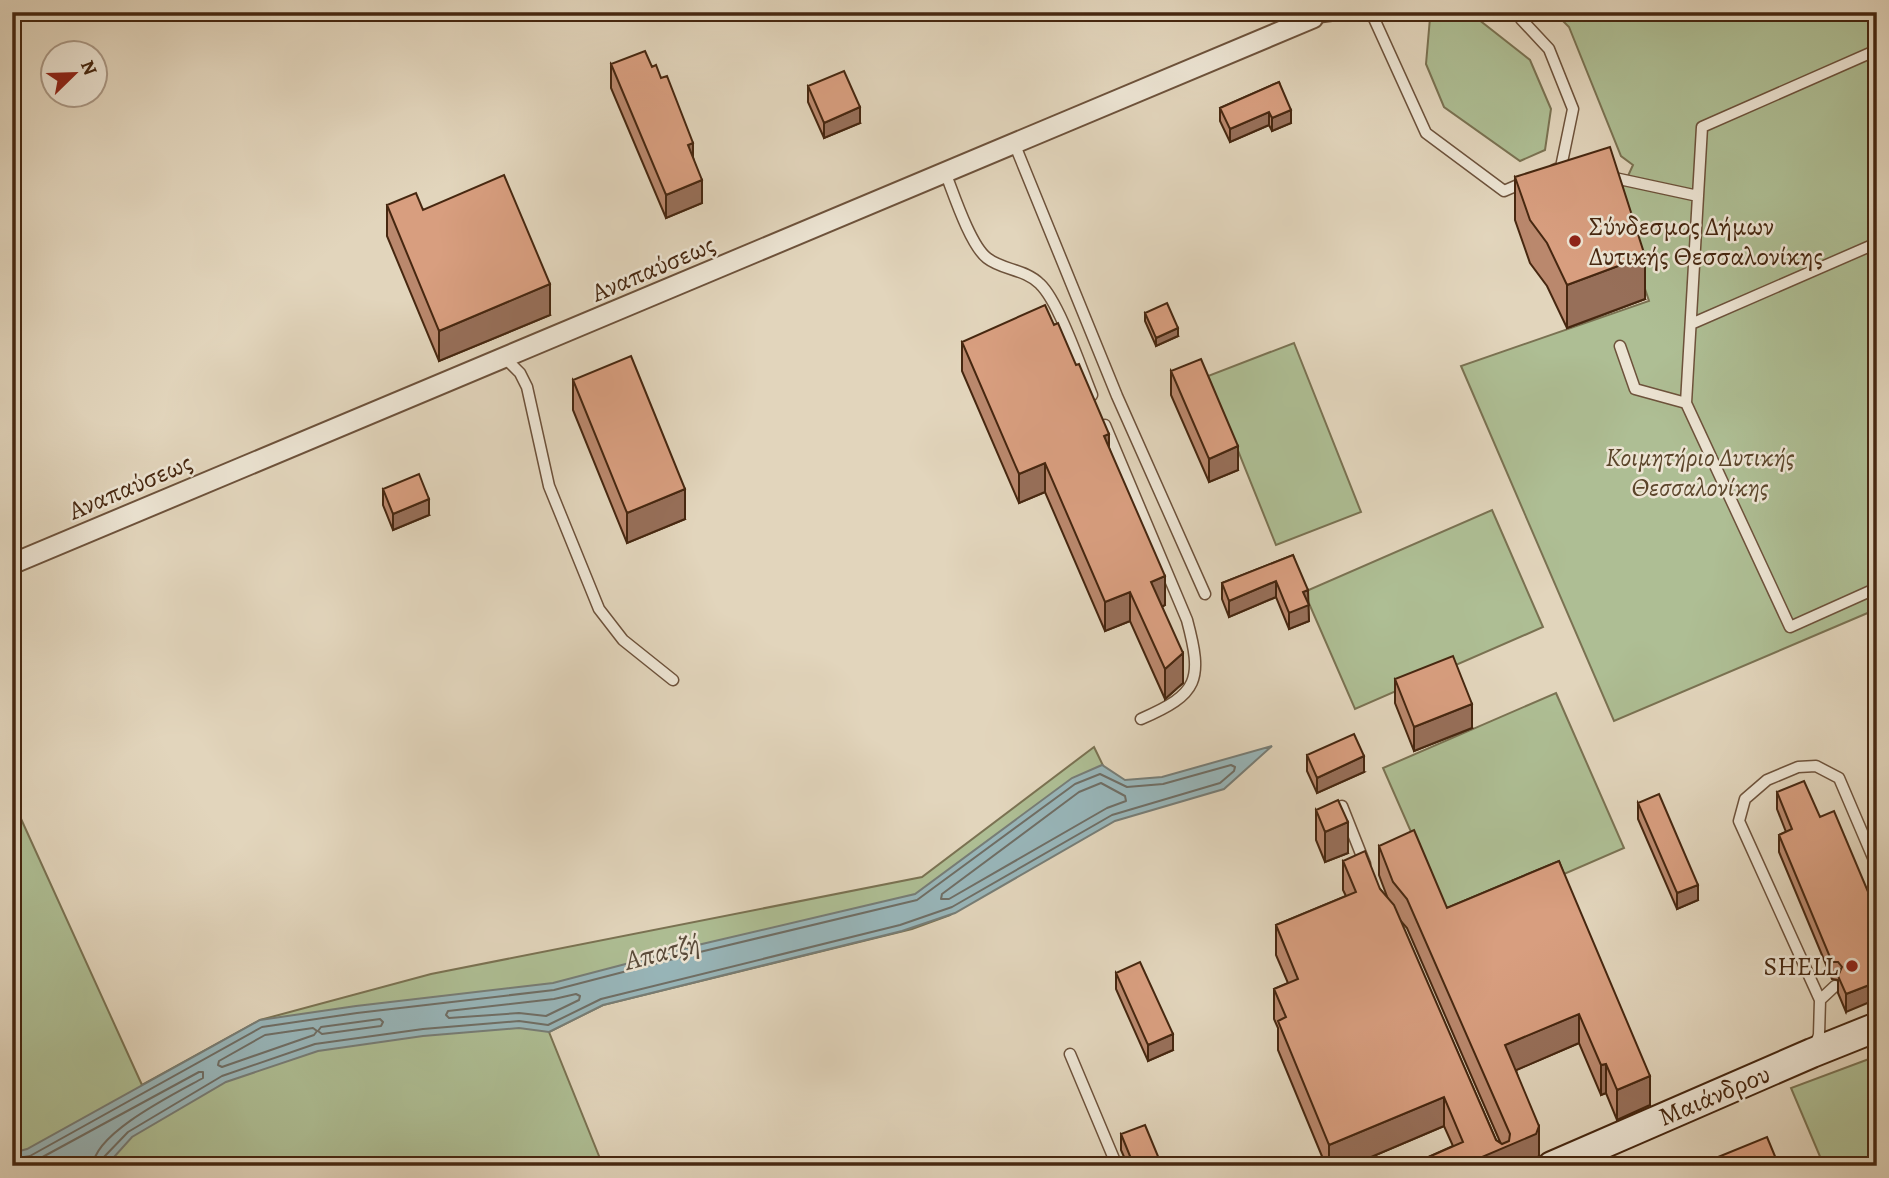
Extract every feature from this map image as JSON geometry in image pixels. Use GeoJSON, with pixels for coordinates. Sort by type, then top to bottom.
{"type":"FeatureCollection","features":[{"type":"Feature","properties":{"kind":"main road","name":"Μαιάνδρου"},"geometry":{"type":"LineString","coordinates":[[1552,1166],[1877,1027]]}},
{"type":"Feature","properties":{"kind":"street","name":"Αναπαύσεως"},"geometry":{"type":"LineString","coordinates":[[12,564],[1315,15]]}},
{"type":"Feature","properties":{"kind":"lane"},"geometry":{"type":"LineString","coordinates":[[1315,15],[1358,12]]}},
{"type":"Feature","properties":{"kind":"lane"},"geometry":{"type":"LineString","coordinates":[[1371,12],[1426,133],[1504,191],[1562,167],[1574,170]]}},
{"type":"Feature","properties":{"kind":"lane"},"geometry":{"type":"LineString","coordinates":[[1518,12],[1521,19],[1549,49],[1573,109],[1562,167]]}},
{"type":"Feature","properties":{"kind":"lane"},"geometry":{"type":"LineString","coordinates":[[1877,50],[1702,127],[1686,403],[1790,627],[1877,588]]}},
{"type":"Feature","properties":{"kind":"lane"},"geometry":{"type":"LineString","coordinates":[[1014,143],[1116,396],[1205,594]]}},
{"type":"Feature","properties":{"kind":"lane"},"geometry":{"type":"LineString","coordinates":[[945,172],[976,244],[987,259],[1025,274],[1040,284],[1052,300],[1095,402]]}},
{"type":"Feature","properties":{"kind":"lane"},"geometry":{"type":"LineString","coordinates":[[1600,175],[1698,196]]}},
{"type":"Feature","properties":{"kind":"lane"},"geometry":{"type":"LineString","coordinates":[[1691,324],[1877,243]]}},
{"type":"Feature","properties":{"kind":"lane"},"geometry":{"type":"LineString","coordinates":[[1620,346],[1635,389],[1686,403]]}},
{"type":"Feature","properties":{"kind":"lane"},"geometry":{"type":"LineString","coordinates":[[505,358],[520,373],[527,387],[550,486],[599,609],[623,640],[673,680]]}},
{"type":"Feature","properties":{"kind":"lane"},"geometry":{"type":"LineString","coordinates":[[1101,415],[1187,620],[1193,642],[1195,668],[1191,688],[1176,701],[1141,719]]}},
{"type":"Feature","properties":{"kind":"lane"},"geometry":{"type":"LineString","coordinates":[[1812,1053],[1819,1035],[1821,1000],[1739,821],[1745,799],[1761,784],[1780,773],[1816,766],[1839,778],[1877,867]]}},
{"type":"Feature","properties":{"kind":"lane"},"geometry":{"type":"LineString","coordinates":[[1342,806],[1372,879]]}},
{"type":"Feature","properties":{"kind":"lane"},"geometry":{"type":"LineString","coordinates":[[1821,1000],[1835,986]]}},
{"type":"Feature","properties":{"kind":"lane"},"geometry":{"type":"LineString","coordinates":[[1070,1054],[1117,1166]]}},
{"type":"Feature","properties":{"kind":"green space"},"geometry":{"type":"Polygon","coordinates":[[[1442,12],[1469,12],[1530,60],[1551,109],[1545,150],[1520,161],[1444,107],[1426,64],[1430,18],[1442,12]]]}},
{"type":"Feature","properties":{"kind":"green space","name":"Κοιμητήριο Δυτικής Θεσσαλονίκης"},"geometry":{"type":"Polygon","coordinates":[[[1554,12],[1877,12],[1877,609],[1614,721],[1461,366],[1649,301],[1616,202],[1633,165],[1621,156],[1569,27],[1554,12]]]}},
{"type":"Feature","properties":{"kind":"green space"},"geometry":{"type":"Polygon","coordinates":[[[1294,343],[1361,512],[1276,545],[1208,376],[1294,343]]]}},
{"type":"Feature","properties":{"kind":"green space"},"geometry":{"type":"Polygon","coordinates":[[[1492,510],[1543,627],[1355,709],[1304,592],[1492,510]]]}},
{"type":"Feature","properties":{"kind":"green space"},"geometry":{"type":"Polygon","coordinates":[[[1556,693],[1624,848],[1451,923],[1383,768],[1556,693]]]}},
{"type":"Feature","properties":{"kind":"green space"},"geometry":{"type":"Polygon","coordinates":[[[1094,747],[1113,786],[950,915],[912,929],[603,1005],[549,1032],[603,1166],[12,1166],[12,799],[142,1085],[260,1020],[431,974],[922,877],[1094,747]]]}},
{"type":"Feature","properties":{"kind":"green space"},"geometry":{"type":"Polygon","coordinates":[[[1877,1056],[1877,1166],[1824,1166],[1791,1088],[1877,1056]]]}},
{"type":"Feature","properties":{"kind":"water"},"geometry":{"type":"Polygon","coordinates":[[[1272,746],[1224,789],[1115,821],[955,913],[902,931],[603,1005],[549,1032],[519,1028],[423,1036],[318,1051],[226,1082],[132,1137],[106,1166],[12,1166],[12,1153],[27,1149],[260,1020],[553,983],[702,944],[915,894],[1072,778],[1102,765],[1125,780],[1162,777],[1272,746]]]}},
{"type":"Feature","properties":{"kind":"building"},"geometry":{"type":"Polygon","coordinates":[[[645,51],[652,67],[656,65],[661,78],[667,76],[693,143],[688,145],[702,180],[666,195],[611,64],[645,51]]]}},
{"type":"Feature","properties":{"kind":"building"},"geometry":{"type":"Polygon","coordinates":[[[844,71],[860,107],[824,123],[808,86],[844,71]]]}},
{"type":"Feature","properties":{"kind":"building"},"geometry":{"type":"Polygon","coordinates":[[[1279,82],[1291,110],[1272,118],[1269,112],[1230,129],[1220,108],[1279,82]]]}},
{"type":"Feature","properties":{"kind":"building"},"geometry":{"type":"Polygon","coordinates":[[[1610,147],[1645,256],[1567,285],[1547,243],[1530,220],[1515,177],[1610,147]]]}},
{"type":"Feature","properties":{"kind":"building"},"geometry":{"type":"Polygon","coordinates":[[[504,175],[550,284],[439,331],[387,205],[416,193],[423,210],[504,175]]]}},
{"type":"Feature","properties":{"kind":"building"},"geometry":{"type":"Polygon","coordinates":[[[1167,303],[1178,328],[1156,338],[1145,313],[1167,303]]]}},
{"type":"Feature","properties":{"kind":"building"},"geometry":{"type":"Polygon","coordinates":[[[1045,305],[1054,325],[1058,323],[1076,365],[1079,364],[1109,434],[1104,436],[1165,576],[1151,582],[1183,653],[1165,669],[1130,592],[1105,602],[1045,463],[1019,474],[962,342],[1045,305]]]}},
{"type":"Feature","properties":{"kind":"building"},"geometry":{"type":"Polygon","coordinates":[[[631,356],[685,489],[627,513],[573,380],[631,356]]]}},
{"type":"Feature","properties":{"kind":"building"},"geometry":{"type":"Polygon","coordinates":[[[1201,359],[1238,446],[1209,459],[1171,371],[1201,359]]]}},
{"type":"Feature","properties":{"kind":"building"},"geometry":{"type":"Polygon","coordinates":[[[419,474],[429,499],[393,514],[383,489],[419,474]]]}},
{"type":"Feature","properties":{"kind":"building"},"geometry":{"type":"Polygon","coordinates":[[[1293,555],[1308,590],[1303,592],[1309,605],[1289,613],[1276,581],[1229,601],[1222,583],[1293,555]]]}},
{"type":"Feature","properties":{"kind":"building"},"geometry":{"type":"Polygon","coordinates":[[[1453,656],[1472,704],[1414,727],[1395,679],[1453,656]]]}},
{"type":"Feature","properties":{"kind":"building"},"geometry":{"type":"Polygon","coordinates":[[[1354,734],[1364,756],[1317,778],[1307,755],[1354,734]]]}},
{"type":"Feature","properties":{"kind":"building"},"geometry":{"type":"Polygon","coordinates":[[[1804,781],[1820,817],[1834,811],[1877,913],[1877,982],[1846,994],[1838,976],[1842,967],[1838,962],[1832,962],[1779,835],[1792,829],[1777,792],[1804,781]]]}},
{"type":"Feature","properties":{"kind":"building"},"geometry":{"type":"Polygon","coordinates":[[[1659,794],[1698,885],[1677,893],[1638,803],[1659,794]]]}},
{"type":"Feature","properties":{"kind":"building"},"geometry":{"type":"Polygon","coordinates":[[[1338,800],[1348,822],[1325,832],[1316,810],[1338,800]]]}},
{"type":"Feature","properties":{"kind":"building"},"geometry":{"type":"Polygon","coordinates":[[[1414,830],[1447,908],[1559,861],[1650,1076],[1617,1090],[1606,1064],[1601,1065],[1579,1014],[1505,1045],[1539,1126],[1536,1134],[1461,1166],[1427,1166],[1424,1159],[1463,1142],[1444,1097],[1329,1145],[1278,1021],[1286,1017],[1274,989],[1298,979],[1276,925],[1356,892],[1343,861],[1365,851],[1380,889],[1394,905],[1496,1140],[1502,1144],[1509,1141],[1510,1134],[1407,899],[1393,882],[1379,846],[1414,830]]]}},
{"type":"Feature","properties":{"kind":"building"},"geometry":{"type":"Polygon","coordinates":[[[1140,962],[1173,1034],[1148,1045],[1116,973],[1140,962]]]}},
{"type":"Feature","properties":{"kind":"building"},"geometry":{"type":"Polygon","coordinates":[[[1145,1125],[1162,1166],[1134,1166],[1121,1134],[1145,1125]]]}},
{"type":"Feature","properties":{"kind":"building"},"geometry":{"type":"Polygon","coordinates":[[[1767,1137],[1779,1166],[1696,1166],[1767,1137]]]}},
{"type":"Feature","properties":{"kind":"place","name":"Σύνδεσμος Δήμων Δυτικής Θεσσαλονίκης"},"geometry":{"type":"Point","coordinates":[1575,241]}},
{"type":"Feature","properties":{"kind":"place","name":"SHELL"},"geometry":{"type":"Point","coordinates":[1852,966]}},
{"type":"Feature","properties":{"kind":"water label","name":"Απατζή"},"geometry":{"type":"Point","coordinates":[662,951]}}]}
